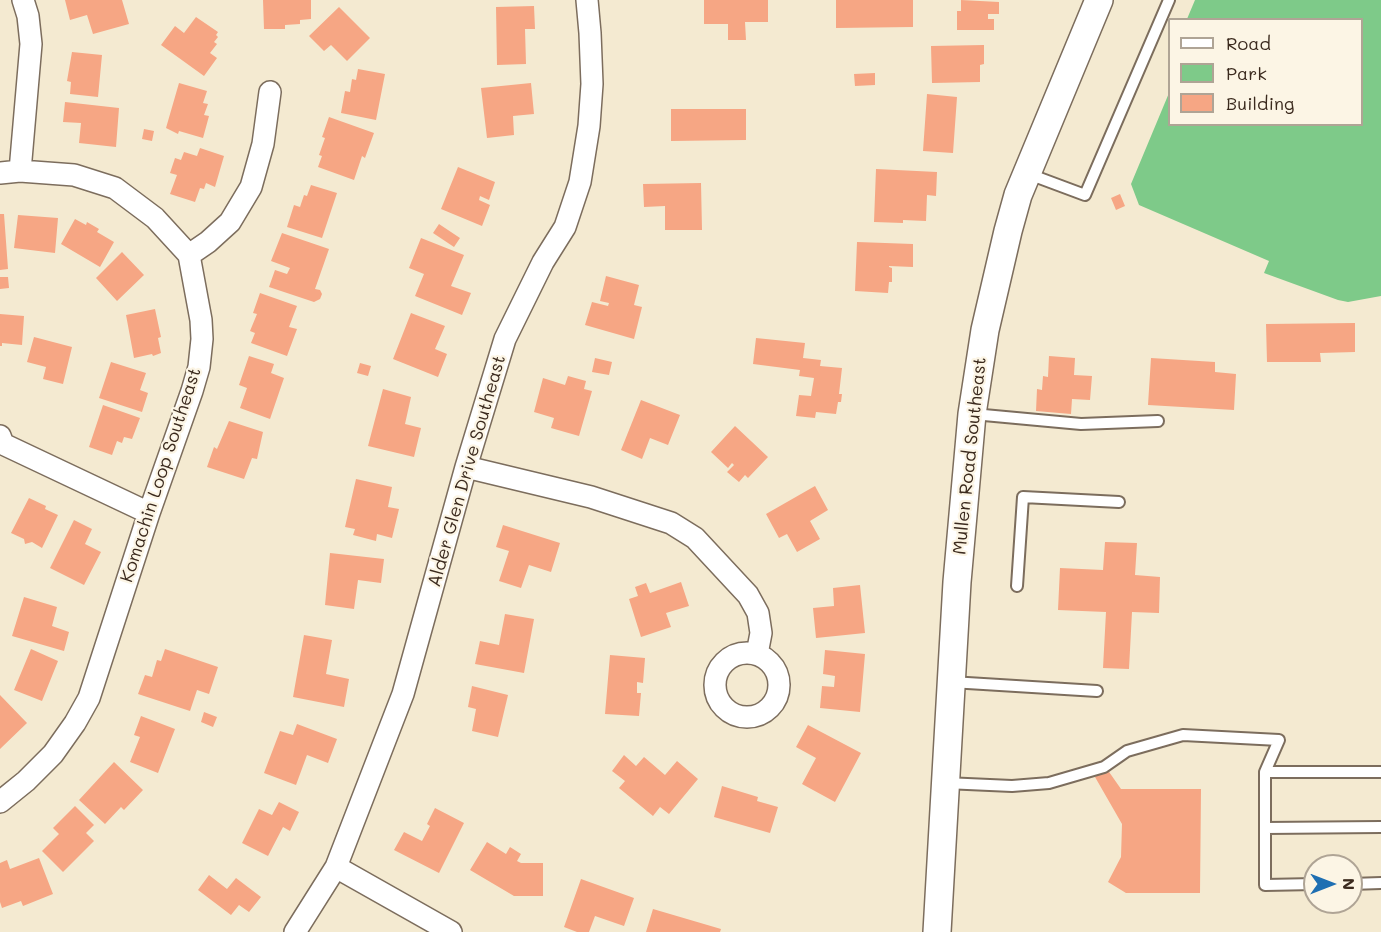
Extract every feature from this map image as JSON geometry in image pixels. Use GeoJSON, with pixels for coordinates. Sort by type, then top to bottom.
{"type":"FeatureCollection","features":[{"type":"Feature","properties":{"kind":"street"},"geometry":{"type":"LineString","coordinates":[[23,0],[28,16],[31,44],[10,172],[74,175],[115,188],[155,218],[189,255],[230,222],[251,186],[264,144],[270,92]]}},
{"type":"Feature","properties":{"kind":"street","name":"Alder Glen Drive Southeast"},"geometry":{"type":"LineString","coordinates":[[295,932],[336,867],[403,694],[466,467],[505,339],[543,262],[565,227],[580,182],[589,126],[592,84],[587,0]]}},
{"type":"Feature","properties":{"kind":"street","name":"Mullen Road Southeast"},"geometry":{"type":"LineString","coordinates":[[937,932],[950,682],[972,414],[985,330],[1008,231],[1026,173],[1099,0]]}},
{"type":"Feature","properties":{"kind":"street","name":"Komachin Loop Southeast"},"geometry":{"type":"LineString","coordinates":[[0,802],[26,781],[52,754],[75,723],[89,698],[199,367],[202,339],[201,320],[189,255]]}},
{"type":"Feature","properties":{"kind":"street"},"geometry":{"type":"LineString","coordinates":[[0,436],[3,444],[149,513]]}},
{"type":"Feature","properties":{"kind":"street"},"geometry":{"type":"LineString","coordinates":[[466,467],[591,497],[671,523],[695,538],[748,595],[758,613],[761,633],[757,654]]}},
{"type":"Feature","properties":{"kind":"street"},"geometry":{"type":"LineString","coordinates":[[336,867],[451,932]]}},
{"type":"Feature","properties":{"kind":"lane"},"geometry":{"type":"LineString","coordinates":[[1026,173],[1085,195],[1169,0]]}},
{"type":"Feature","properties":{"kind":"lane"},"geometry":{"type":"LineString","coordinates":[[972,414],[1081,424],[1158,421]]}},
{"type":"Feature","properties":{"kind":"lane"},"geometry":{"type":"LineString","coordinates":[[1017,586],[1023,497],[1119,502]]}},
{"type":"Feature","properties":{"kind":"lane"},"geometry":{"type":"LineString","coordinates":[[950,682],[1098,691]]}},
{"type":"Feature","properties":{"kind":"lane"},"geometry":{"type":"LineString","coordinates":[[945,783],[1012,786],[1049,783],[1104,767],[1127,751],[1183,735],[1279,740],[1265,772],[1265,885],[1303,884]]}},
{"type":"Feature","properties":{"kind":"lane"},"geometry":{"type":"LineString","coordinates":[[1265,772],[1381,772]]}},
{"type":"Feature","properties":{"kind":"lane"},"geometry":{"type":"LineString","coordinates":[[1265,828],[1381,827]]}},
{"type":"Feature","properties":{"kind":"lane"},"geometry":{"type":"LineString","coordinates":[[1363,884],[1381,883]]}},
{"type":"Feature","properties":{"kind":"green space"},"geometry":{"type":"Polygon","coordinates":[[[1195,0],[1381,0],[1381,296],[1348,302],[1264,273],[1269,261],[1139,205],[1131,184],[1168,95],[1168,126],[1363,126],[1363,18],[1187,18],[1195,0]]]}},
{"type":"Feature","properties":{"kind":"building"},"geometry":{"type":"Polygon","coordinates":[[[65,0],[122,0],[129,24],[93,34],[87,15],[70,20],[65,0]]]}},
{"type":"Feature","properties":{"kind":"building"},"geometry":{"type":"Polygon","coordinates":[[[263,0],[311,0],[311,19],[300,20],[300,24],[285,25],[285,29],[264,29],[263,0]]]}},
{"type":"Feature","properties":{"kind":"building"},"geometry":{"type":"Polygon","coordinates":[[[704,0],[768,0],[768,22],[745,22],[746,40],[728,40],[728,24],[704,24],[704,0]]]}},
{"type":"Feature","properties":{"kind":"building"},"geometry":{"type":"Polygon","coordinates":[[[836,0],[913,0],[913,27],[836,28],[836,0]]]}},
{"type":"Feature","properties":{"kind":"building"},"geometry":{"type":"Polygon","coordinates":[[[961,0],[999,2],[999,14],[988,14],[988,19],[994,19],[994,30],[957,30],[957,11],[961,11],[961,0]]]}},
{"type":"Feature","properties":{"kind":"building"},"geometry":{"type":"Polygon","coordinates":[[[534,6],[535,29],[525,29],[526,64],[497,65],[496,7],[534,6]]]}},
{"type":"Feature","properties":{"kind":"building"},"geometry":{"type":"Polygon","coordinates":[[[339,7],[370,38],[347,61],[331,45],[324,51],[309,36],[339,7]]]}},
{"type":"Feature","properties":{"kind":"building"},"geometry":{"type":"Polygon","coordinates":[[[196,17],[218,32],[216,35],[218,37],[214,42],[217,44],[210,53],[217,58],[204,76],[161,45],[175,26],[184,33],[196,17]]]}},
{"type":"Feature","properties":{"kind":"building"},"geometry":{"type":"Polygon","coordinates":[[[984,45],[984,64],[980,65],[980,82],[932,83],[931,46],[984,45]]]}},
{"type":"Feature","properties":{"kind":"building"},"geometry":{"type":"Polygon","coordinates":[[[72,52],[102,55],[98,97],[70,94],[71,82],[67,81],[72,52]]]}},
{"type":"Feature","properties":{"kind":"building"},"geometry":{"type":"Polygon","coordinates":[[[358,69],[385,74],[376,120],[341,113],[345,91],[350,92],[352,79],[356,80],[358,69]]]}},
{"type":"Feature","properties":{"kind":"building"},"geometry":{"type":"Polygon","coordinates":[[[875,73],[875,85],[855,86],[854,74],[875,73]]]}},
{"type":"Feature","properties":{"kind":"building"},"geometry":{"type":"Polygon","coordinates":[[[179,83],[207,91],[203,103],[208,104],[204,115],[209,116],[203,138],[179,131],[178,134],[166,128],[179,83]]]}},
{"type":"Feature","properties":{"kind":"building"},"geometry":{"type":"Polygon","coordinates":[[[531,83],[534,114],[513,116],[514,135],[487,138],[481,88],[531,83]]]}},
{"type":"Feature","properties":{"kind":"building"},"geometry":{"type":"Polygon","coordinates":[[[927,94],[957,97],[953,153],[923,151],[927,94]]]}},
{"type":"Feature","properties":{"kind":"building"},"geometry":{"type":"Polygon","coordinates":[[[65,102],[119,108],[116,147],[79,143],[81,123],[63,122],[65,102]]]}},
{"type":"Feature","properties":{"kind":"building"},"geometry":{"type":"Polygon","coordinates":[[[671,109],[746,109],[746,140],[671,141],[671,109]]]}},
{"type":"Feature","properties":{"kind":"building"},"geometry":{"type":"Polygon","coordinates":[[[329,117],[374,133],[365,158],[362,156],[354,180],[318,167],[322,156],[319,155],[325,138],[322,137],[329,117]]]}},
{"type":"Feature","properties":{"kind":"building"},"geometry":{"type":"Polygon","coordinates":[[[144,129],[154,131],[152,141],[142,139],[144,129]]]}},
{"type":"Feature","properties":{"kind":"building"},"geometry":{"type":"Polygon","coordinates":[[[200,148],[224,156],[215,187],[206,183],[204,189],[200,188],[195,202],[170,194],[177,175],[170,173],[175,158],[181,160],[184,152],[197,156],[200,148]]]}},
{"type":"Feature","properties":{"kind":"building"},"geometry":{"type":"Polygon","coordinates":[[[458,167],[495,182],[489,200],[480,196],[479,200],[490,205],[482,226],[441,209],[458,167]]]}},
{"type":"Feature","properties":{"kind":"building"},"geometry":{"type":"Polygon","coordinates":[[[876,169],[937,172],[936,196],[927,195],[926,221],[874,222],[876,169]]]}},
{"type":"Feature","properties":{"kind":"building"},"geometry":{"type":"Polygon","coordinates":[[[701,183],[702,230],[665,230],[665,206],[644,207],[643,184],[701,183]]]}},
{"type":"Feature","properties":{"kind":"building"},"geometry":{"type":"Polygon","coordinates":[[[311,185],[337,193],[322,238],[287,227],[294,205],[300,207],[311,185]]]}},
{"type":"Feature","properties":{"kind":"building"},"geometry":{"type":"Polygon","coordinates":[[[1120,194],[1125,206],[1116,210],[1111,198],[1120,194]]]}},
{"type":"Feature","properties":{"kind":"building"},"geometry":{"type":"Polygon","coordinates":[[[0,214],[4,214],[8,269],[0,270],[0,214]]]}},
{"type":"Feature","properties":{"kind":"building"},"geometry":{"type":"Polygon","coordinates":[[[18,215],[58,218],[55,253],[14,248],[18,215]]]}},
{"type":"Feature","properties":{"kind":"building"},"geometry":{"type":"Polygon","coordinates":[[[75,219],[86,225],[87,222],[99,229],[97,232],[114,242],[100,267],[61,244],[75,219]]]}},
{"type":"Feature","properties":{"kind":"building"},"geometry":{"type":"Polygon","coordinates":[[[439,224],[460,238],[454,247],[433,233],[439,224]]]}},
{"type":"Feature","properties":{"kind":"building"},"geometry":{"type":"Polygon","coordinates":[[[282,233],[329,249],[315,289],[320,290],[322,294],[320,299],[314,302],[269,287],[275,270],[287,274],[290,268],[271,261],[282,233]]]}},
{"type":"Feature","properties":{"kind":"building"},"geometry":{"type":"Polygon","coordinates":[[[421,238],[464,255],[451,286],[471,293],[462,315],[415,296],[424,274],[409,268],[421,238]]]}},
{"type":"Feature","properties":{"kind":"building"},"geometry":{"type":"Polygon","coordinates":[[[857,242],[913,244],[913,267],[889,266],[892,268],[892,282],[889,282],[888,293],[855,291],[857,242]]]}},
{"type":"Feature","properties":{"kind":"building"},"geometry":{"type":"Polygon","coordinates":[[[122,252],[144,275],[117,301],[96,278],[122,252]]]}},
{"type":"Feature","properties":{"kind":"building"},"geometry":{"type":"Polygon","coordinates":[[[606,276],[639,285],[634,305],[642,307],[634,339],[585,325],[592,302],[608,306],[609,303],[600,301],[606,276]]]}},
{"type":"Feature","properties":{"kind":"building"},"geometry":{"type":"Polygon","coordinates":[[[0,277],[8,277],[9,288],[0,289],[0,277]]]}},
{"type":"Feature","properties":{"kind":"building"},"geometry":{"type":"Polygon","coordinates":[[[260,293],[297,306],[289,327],[297,329],[287,356],[251,343],[255,333],[250,331],[257,314],[253,313],[260,293]]]}},
{"type":"Feature","properties":{"kind":"building"},"geometry":{"type":"Polygon","coordinates":[[[155,309],[161,337],[158,338],[161,353],[134,358],[126,315],[155,309]]]}},
{"type":"Feature","properties":{"kind":"building"},"geometry":{"type":"Polygon","coordinates":[[[411,313],[445,326],[435,349],[447,354],[438,377],[393,359],[411,313]]]}},
{"type":"Feature","properties":{"kind":"building"},"geometry":{"type":"Polygon","coordinates":[[[0,314],[24,316],[22,345],[2,343],[0,346],[0,314]]]}},
{"type":"Feature","properties":{"kind":"building"},"geometry":{"type":"Polygon","coordinates":[[[1355,323],[1355,352],[1320,353],[1321,362],[1267,362],[1266,324],[1355,323]]]}},
{"type":"Feature","properties":{"kind":"building"},"geometry":{"type":"Polygon","coordinates":[[[34,337],[72,347],[63,384],[43,379],[46,367],[27,362],[34,337]]]}},
{"type":"Feature","properties":{"kind":"building"},"geometry":{"type":"Polygon","coordinates":[[[756,338],[805,343],[803,358],[821,360],[820,366],[842,368],[839,394],[842,394],[841,402],[838,402],[836,414],[816,412],[815,418],[796,416],[799,395],[811,396],[814,378],[799,376],[800,370],[753,364],[756,338]]]}},
{"type":"Feature","properties":{"kind":"building"},"geometry":{"type":"Polygon","coordinates":[[[249,356],[274,364],[271,373],[284,378],[270,419],[240,408],[247,388],[239,385],[249,356]]]}},
{"type":"Feature","properties":{"kind":"building"},"geometry":{"type":"Polygon","coordinates":[[[1049,356],[1075,358],[1074,375],[1092,376],[1090,400],[1072,399],[1071,414],[1036,411],[1037,389],[1042,390],[1043,376],[1048,377],[1049,356]]]}},
{"type":"Feature","properties":{"kind":"building"},"geometry":{"type":"Polygon","coordinates":[[[595,358],[612,362],[609,375],[592,372],[595,358]]]}},
{"type":"Feature","properties":{"kind":"building"},"geometry":{"type":"Polygon","coordinates":[[[1151,358],[1215,362],[1215,372],[1236,374],[1234,410],[1148,405],[1151,358]]]}},
{"type":"Feature","properties":{"kind":"building"},"geometry":{"type":"Polygon","coordinates":[[[111,362],[146,373],[140,390],[148,393],[142,412],[99,398],[111,362]]]}},
{"type":"Feature","properties":{"kind":"building"},"geometry":{"type":"Polygon","coordinates":[[[360,363],[371,366],[368,376],[357,373],[360,363]]]}},
{"type":"Feature","properties":{"kind":"building"},"geometry":{"type":"Polygon","coordinates":[[[568,376],[586,381],[584,389],[592,391],[579,436],[551,428],[554,418],[534,412],[543,378],[565,385],[568,376]]]}},
{"type":"Feature","properties":{"kind":"building"},"geometry":{"type":"Polygon","coordinates":[[[383,389],[411,397],[405,424],[421,428],[414,457],[368,446],[383,389]]]}},
{"type":"Feature","properties":{"kind":"building"},"geometry":{"type":"Polygon","coordinates":[[[641,400],[680,415],[668,445],[650,438],[642,459],[621,450],[641,400]]]}},
{"type":"Feature","properties":{"kind":"building"},"geometry":{"type":"Polygon","coordinates":[[[103,405],[140,418],[132,439],[124,437],[122,443],[117,441],[112,455],[89,447],[103,405]]]}},
{"type":"Feature","properties":{"kind":"building"},"geometry":{"type":"Polygon","coordinates":[[[229,421],[263,432],[257,459],[252,458],[244,479],[207,467],[214,447],[217,449],[229,421]]]}},
{"type":"Feature","properties":{"kind":"building"},"geometry":{"type":"Polygon","coordinates":[[[735,426],[768,457],[748,478],[745,475],[739,482],[727,472],[734,465],[732,463],[728,468],[711,452],[735,426]]]}},
{"type":"Feature","properties":{"kind":"building"},"geometry":{"type":"Polygon","coordinates":[[[356,479],[392,487],[388,507],[399,509],[392,538],[377,534],[376,541],[353,535],[355,529],[345,527],[356,479]]]}},
{"type":"Feature","properties":{"kind":"building"},"geometry":{"type":"Polygon","coordinates":[[[815,486],[828,510],[810,521],[820,539],[797,552],[787,534],[779,538],[766,514],[815,486]]]}},
{"type":"Feature","properties":{"kind":"building"},"geometry":{"type":"Polygon","coordinates":[[[29,498],[58,515],[42,548],[32,542],[25,544],[24,539],[11,533],[29,498]]]}},
{"type":"Feature","properties":{"kind":"building"},"geometry":{"type":"Polygon","coordinates":[[[74,520],[92,529],[85,544],[101,552],[84,585],[50,568],[74,520]]]}},
{"type":"Feature","properties":{"kind":"building"},"geometry":{"type":"Polygon","coordinates":[[[503,525],[560,543],[551,572],[529,565],[521,588],[499,581],[509,551],[496,547],[503,525]]]}},
{"type":"Feature","properties":{"kind":"building"},"geometry":{"type":"Polygon","coordinates":[[[1105,542],[1137,543],[1135,575],[1160,577],[1159,613],[1132,612],[1129,669],[1103,668],[1106,612],[1058,610],[1060,568],[1103,570],[1105,542]]]}},
{"type":"Feature","properties":{"kind":"building"},"geometry":{"type":"Polygon","coordinates":[[[330,553],[384,559],[381,583],[358,580],[354,609],[325,605],[330,553]]]}},
{"type":"Feature","properties":{"kind":"building"},"geometry":{"type":"Polygon","coordinates":[[[681,582],[689,606],[666,613],[671,627],[641,637],[629,599],[638,596],[635,587],[646,583],[650,593],[681,582]]]}},
{"type":"Feature","properties":{"kind":"building"},"geometry":{"type":"Polygon","coordinates":[[[860,585],[865,633],[816,638],[813,608],[834,606],[833,588],[860,585]]]}},
{"type":"Feature","properties":{"kind":"building"},"geometry":{"type":"Polygon","coordinates":[[[24,597],[57,607],[52,626],[69,632],[64,651],[12,636],[24,597]]]}},
{"type":"Feature","properties":{"kind":"building"},"geometry":{"type":"Polygon","coordinates":[[[505,614],[534,619],[524,673],[475,664],[480,641],[499,645],[505,614]]]}},
{"type":"Feature","properties":{"kind":"building"},"geometry":{"type":"Polygon","coordinates":[[[304,635],[332,640],[326,674],[349,679],[344,707],[293,697],[304,635]]]}},
{"type":"Feature","properties":{"kind":"building"},"geometry":{"type":"Polygon","coordinates":[[[31,649],[58,661],[42,701],[14,690],[31,649]]]}},
{"type":"Feature","properties":{"kind":"building"},"geometry":{"type":"Polygon","coordinates":[[[165,649],[218,667],[209,694],[197,690],[190,711],[138,694],[145,675],[152,677],[157,660],[161,661],[165,649]]]}},
{"type":"Feature","properties":{"kind":"building"},"geometry":{"type":"Polygon","coordinates":[[[825,650],[865,654],[860,712],[820,708],[822,686],[834,687],[835,676],[823,674],[825,650]]]}},
{"type":"Feature","properties":{"kind":"building"},"geometry":{"type":"Polygon","coordinates":[[[610,655],[645,658],[643,683],[637,682],[637,693],[641,693],[639,716],[605,714],[610,655]]]}},
{"type":"Feature","properties":{"kind":"building"},"geometry":{"type":"Polygon","coordinates":[[[472,686],[508,695],[498,737],[472,731],[476,709],[468,707],[472,686]]]}},
{"type":"Feature","properties":{"kind":"building"},"geometry":{"type":"Polygon","coordinates":[[[0,695],[27,723],[0,749],[0,695]]]}},
{"type":"Feature","properties":{"kind":"building"},"geometry":{"type":"Polygon","coordinates":[[[204,712],[217,717],[213,727],[201,722],[204,712]]]}},
{"type":"Feature","properties":{"kind":"building"},"geometry":{"type":"Polygon","coordinates":[[[141,716],[175,729],[158,773],[130,762],[140,737],[134,735],[141,716]]]}},
{"type":"Feature","properties":{"kind":"building"},"geometry":{"type":"Polygon","coordinates":[[[297,724],[337,739],[328,763],[307,755],[296,785],[264,773],[280,731],[293,735],[297,724]]]}},
{"type":"Feature","properties":{"kind":"building"},"geometry":{"type":"Polygon","coordinates":[[[808,725],[861,753],[835,802],[802,784],[816,758],[796,747],[808,725]]]}},
{"type":"Feature","properties":{"kind":"building"},"geometry":{"type":"Polygon","coordinates":[[[624,755],[636,766],[644,757],[665,775],[677,761],[698,779],[669,814],[660,807],[653,816],[619,788],[625,781],[612,771],[624,755]]]}},
{"type":"Feature","properties":{"kind":"building"},"geometry":{"type":"Polygon","coordinates":[[[114,762],[143,790],[124,810],[121,807],[105,824],[79,800],[114,762]]]}},
{"type":"Feature","properties":{"kind":"building"},"geometry":{"type":"Polygon","coordinates":[[[1107,769],[1121,789],[1201,789],[1200,893],[1126,893],[1108,882],[1121,857],[1122,824],[1095,777],[1107,769]]]}},
{"type":"Feature","properties":{"kind":"building"},"geometry":{"type":"Polygon","coordinates":[[[722,786],[758,797],[757,801],[778,807],[770,833],[714,817],[722,786]]]}},
{"type":"Feature","properties":{"kind":"building"},"geometry":{"type":"Polygon","coordinates":[[[279,802],[299,812],[290,831],[283,827],[268,856],[242,843],[259,809],[272,815],[279,802]]]}},
{"type":"Feature","properties":{"kind":"building"},"geometry":{"type":"Polygon","coordinates":[[[75,806],[94,825],[86,833],[94,841],[63,872],[42,851],[59,834],[53,828],[75,806]]]}},
{"type":"Feature","properties":{"kind":"building"},"geometry":{"type":"Polygon","coordinates":[[[435,808],[464,823],[439,873],[394,850],[404,832],[422,841],[430,826],[427,824],[435,808]]]}},
{"type":"Feature","properties":{"kind":"building"},"geometry":{"type":"Polygon","coordinates":[[[487,842],[506,854],[510,847],[521,854],[517,861],[521,863],[543,863],[543,896],[514,896],[470,870],[487,842]]]}},
{"type":"Feature","properties":{"kind":"building"},"geometry":{"type":"Polygon","coordinates":[[[39,858],[53,894],[23,906],[21,901],[2,908],[0,863],[7,860],[10,869],[39,858]]]}},
{"type":"Feature","properties":{"kind":"building"},"geometry":{"type":"Polygon","coordinates":[[[209,875],[227,889],[236,878],[261,897],[249,912],[239,905],[231,915],[198,890],[209,875]]]}},
{"type":"Feature","properties":{"kind":"building"},"geometry":{"type":"Polygon","coordinates":[[[581,879],[634,898],[624,926],[595,916],[589,932],[577,932],[564,927],[581,879]]]}},
{"type":"Feature","properties":{"kind":"building"},"geometry":{"type":"Polygon","coordinates":[[[653,909],[721,929],[720,932],[646,932],[653,909]]]}}]}
